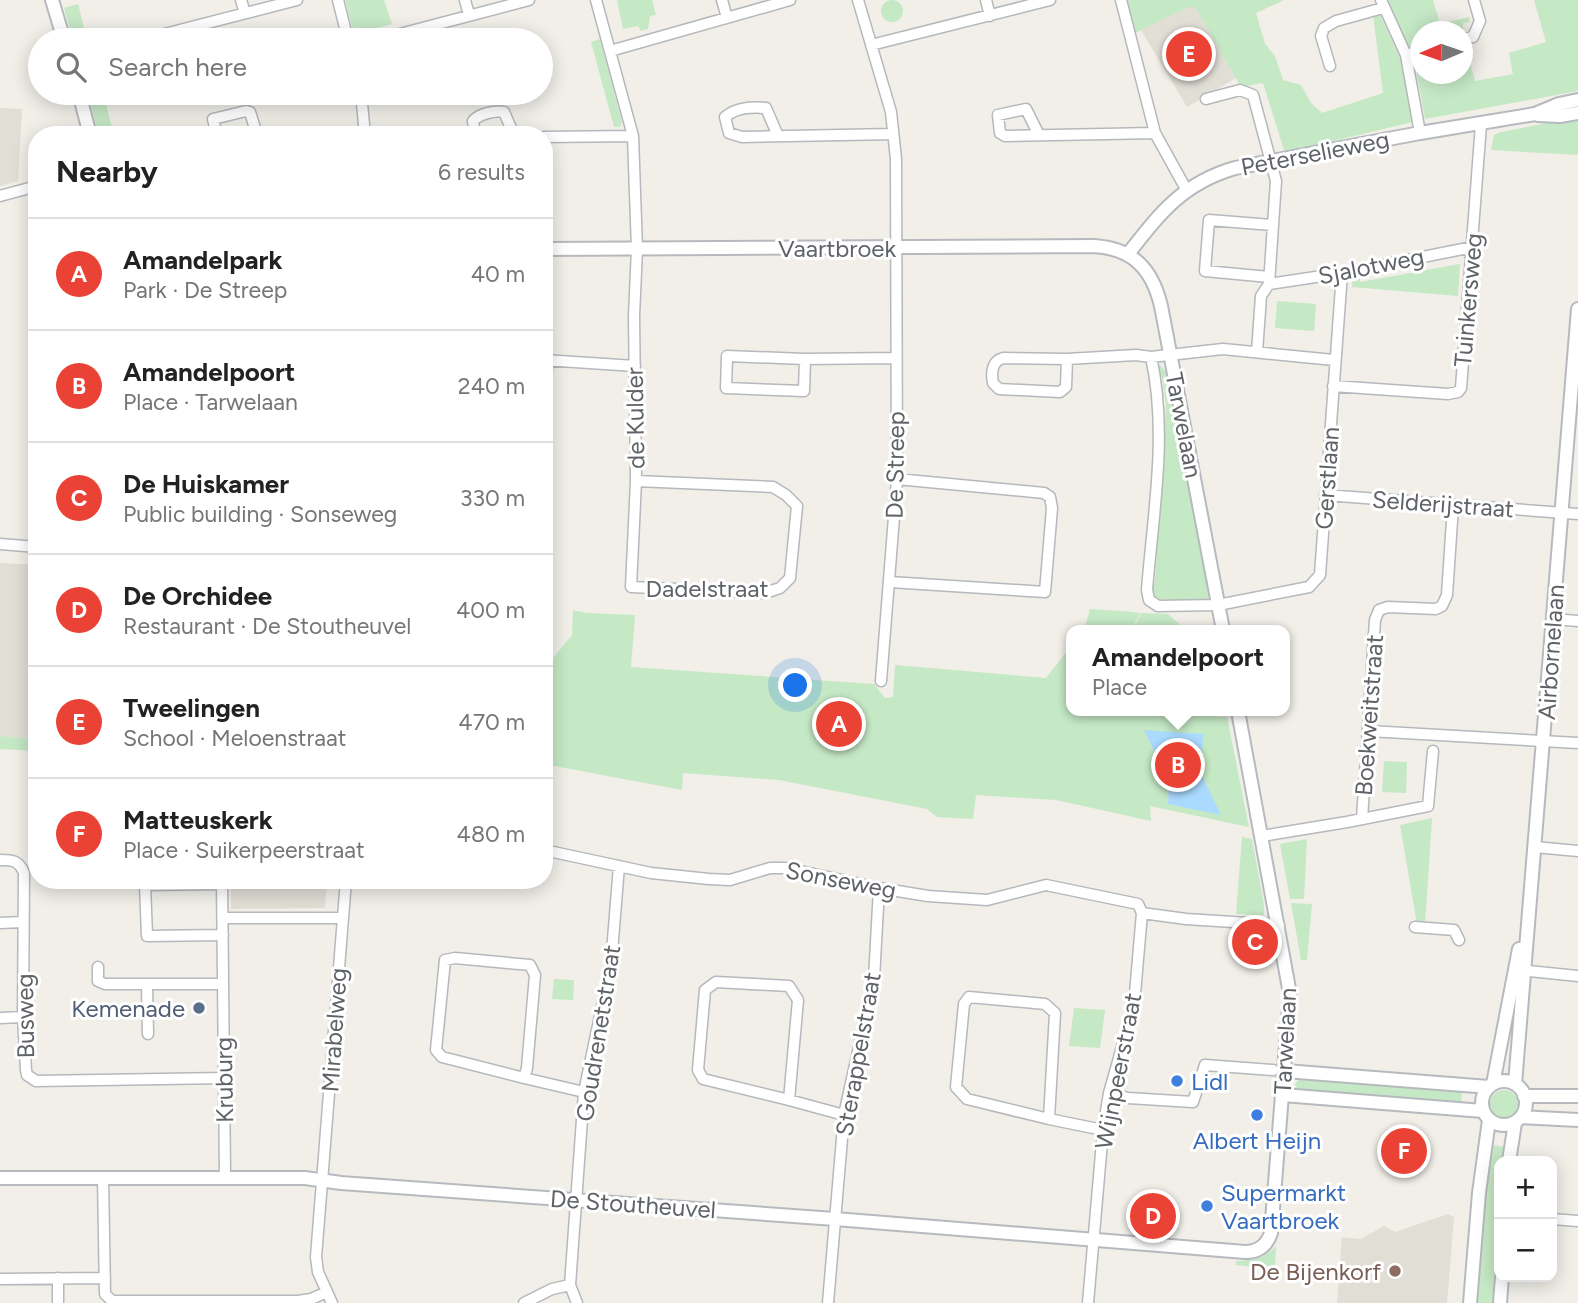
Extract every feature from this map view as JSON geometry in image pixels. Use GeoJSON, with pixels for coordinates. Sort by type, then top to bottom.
{"type":"FeatureCollection","features":[{"type":"Feature","properties":{"kind":"street"},"geometry":{"type":"LineString","coordinates":[[52,0],[60,28]]}},
{"type":"Feature","properties":{"kind":"street"},"geometry":{"type":"LineString","coordinates":[[241,0],[245,13]]}},
{"type":"Feature","properties":{"kind":"street"},"geometry":{"type":"LineString","coordinates":[[187,28],[297,0]]}},
{"type":"Feature","properties":{"kind":"street"},"geometry":{"type":"LineString","coordinates":[[338,0],[345,28]]}},
{"type":"Feature","properties":{"kind":"street"},"geometry":{"type":"LineString","coordinates":[[465,0],[469,15]]}},
{"type":"Feature","properties":{"kind":"street"},"geometry":{"type":"LineString","coordinates":[[421,28],[529,0]]}},
{"type":"Feature","properties":{"kind":"street","name":"de Kulder"},"geometry":{"type":"LineString","coordinates":[[596,0],[633,136],[637,249],[636,481],[631,587]]}},
{"type":"Feature","properties":{"kind":"street"},"geometry":{"type":"LineString","coordinates":[[722,0],[727,18]]}},
{"type":"Feature","properties":{"kind":"street"},"geometry":{"type":"LineString","coordinates":[[610,51],[790,0]]}},
{"type":"Feature","properties":{"kind":"street","name":"De Streep"},"geometry":{"type":"LineString","coordinates":[[858,0],[891,112],[896,159],[897,479],[881,681]]}},
{"type":"Feature","properties":{"kind":"street"},"geometry":{"type":"LineString","coordinates":[[986,0],[990,16]]}},
{"type":"Feature","properties":{"kind":"street"},"geometry":{"type":"LineString","coordinates":[[871,45],[1050,0]]}},
{"type":"Feature","properties":{"kind":"street"},"geometry":{"type":"LineString","coordinates":[[1121,0],[1155,133],[1186,189]]}},
{"type":"Feature","properties":{"kind":"street"},"geometry":{"type":"LineString","coordinates":[[1473,37],[1480,21],[1474,0]]}},
{"type":"Feature","properties":{"kind":"street"},"geometry":{"type":"LineString","coordinates":[[1330,66],[1321,36],[1324,28],[1382,4],[1406,54],[1420,133]]}},
{"type":"Feature","properties":{"kind":"street"},"geometry":{"type":"LineString","coordinates":[[1406,54],[1410,53]]}},
{"type":"Feature","properties":{"kind":"street"},"geometry":{"type":"LineString","coordinates":[[1206,99],[1240,90],[1253,95],[1276,181],[1269,280],[1261,296],[1257,352]]}},
{"type":"Feature","properties":{"kind":"street","name":"Peterselieweg"},"geometry":{"type":"LineString","coordinates":[[1128,254],[1158,216],[1186,189],[1213,174],[1420,133],[1535,114],[1578,100]]}},
{"type":"Feature","properties":{"kind":"street"},"geometry":{"type":"LineString","coordinates":[[82,105],[88,126]]}},
{"type":"Feature","properties":{"kind":"street"},"geometry":{"type":"LineString","coordinates":[[362,105],[364,126]]}},
{"type":"Feature","properties":{"kind":"street"},"geometry":{"type":"LineString","coordinates":[[778,136],[766,108],[748,107],[725,117],[729,133],[742,137],[893,134]]}},
{"type":"Feature","properties":{"kind":"street"},"geometry":{"type":"LineString","coordinates":[[215,126],[213,119],[246,111],[250,112],[254,126]]}},
{"type":"Feature","properties":{"kind":"street"},"geometry":{"type":"LineString","coordinates":[[474,126],[476,117],[499,111],[508,115],[511,126]]}},
{"type":"Feature","properties":{"kind":"street","name":"Peterselieweg"},"geometry":{"type":"LineString","coordinates":[[1535,114],[1560,116],[1578,113]]}},
{"type":"Feature","properties":{"kind":"street","name":"Tuinkersweg"},"geometry":{"type":"LineString","coordinates":[[1333,386],[1448,394],[1458,392],[1461,388],[1480,124]]}},
{"type":"Feature","properties":{"kind":"street"},"geometry":{"type":"LineString","coordinates":[[1039,135],[1155,133]]}},
{"type":"Feature","properties":{"kind":"street"},"geometry":{"type":"LineString","coordinates":[[553,137],[633,136]]}},
{"type":"Feature","properties":{"kind":"street"},"geometry":{"type":"LineString","coordinates":[[0,196],[28,188]]}},
{"type":"Feature","properties":{"kind":"street","name":"Sjalotweg"},"geometry":{"type":"LineString","coordinates":[[1273,225],[1209,220],[1205,271],[1269,280],[1342,272],[1473,247]]}},
{"type":"Feature","properties":{"kind":"street","name":"Vaartbroek"},"geometry":{"type":"LineString","coordinates":[[553,249],[1093,246],[1109,247],[1128,254]]}},
{"type":"Feature","properties":{"kind":"street","name":"Tarwelaan"},"geometry":{"type":"LineString","coordinates":[[1128,254],[1142,265],[1155,286],[1161,306],[1222,625]]}},
{"type":"Feature","properties":{"kind":"street","name":"Gerstlaan"},"geometry":{"type":"LineString","coordinates":[[1218,605],[1309,587],[1320,575],[1342,272]]}},
{"type":"Feature","properties":{"kind":"street","name":"Airbornelaan"},"geometry":{"type":"LineString","coordinates":[[1491,1086],[1520,971],[1529,911],[1561,512],[1574,395],[1578,309]]}},
{"type":"Feature","properties":{"kind":"street"},"geometry":{"type":"LineString","coordinates":[[1067,359],[1066,387],[1060,392],[999,389],[993,383],[994,366],[1000,358],[1151,357],[1223,349],[1334,360]]}},
{"type":"Feature","properties":{"kind":"street"},"geometry":{"type":"LineString","coordinates":[[805,359],[804,391],[726,388],[727,356],[895,358]]}},
{"type":"Feature","properties":{"kind":"street","name":"Tarwelaan"},"geometry":{"type":"LineString","coordinates":[[1151,357],[1160,418],[1147,595],[1152,603],[1163,607],[1218,605]]}},
{"type":"Feature","properties":{"kind":"street"},"geometry":{"type":"LineString","coordinates":[[553,360],[635,366]]}},
{"type":"Feature","properties":{"kind":"street"},"geometry":{"type":"LineString","coordinates":[[890,582],[1045,592],[1052,508],[1051,498],[1044,493],[897,479]]}},
{"type":"Feature","properties":{"kind":"street","name":"Dadelstraat"},"geometry":{"type":"LineString","coordinates":[[631,587],[765,593],[780,588],[790,578],[797,506],[773,487],[636,481]]}},
{"type":"Feature","properties":{"kind":"street","name":"Selderijstraat"},"geometry":{"type":"LineString","coordinates":[[1325,495],[1578,514]]}},
{"type":"Feature","properties":{"kind":"street","name":"Boekweitstraat"},"geometry":{"type":"LineString","coordinates":[[1362,819],[1374,620],[1379,610],[1388,607],[1436,609],[1442,606],[1447,595],[1453,506]]}},
{"type":"Feature","properties":{"kind":"street"},"geometry":{"type":"LineString","coordinates":[[0,544],[28,546]]}},
{"type":"Feature","properties":{"kind":"street"},"geometry":{"type":"LineString","coordinates":[[1553,619],[1578,621]]}},
{"type":"Feature","properties":{"kind":"street","name":"Tarwelaan"},"geometry":{"type":"LineString","coordinates":[[1239,716],[1290,994],[1279,1071],[1283,1095],[1271,1233],[1263,1246]]}},
{"type":"Feature","properties":{"kind":"street"},"geometry":{"type":"LineString","coordinates":[[1369,732],[1578,743]]}},
{"type":"Feature","properties":{"kind":"street","name":"Boekweitstraat"},"geometry":{"type":"LineString","coordinates":[[1262,836],[1428,806],[1433,751]]}},
{"type":"Feature","properties":{"kind":"street"},"geometry":{"type":"LineString","coordinates":[[1535,847],[1578,851]]}},
{"type":"Feature","properties":{"kind":"street","name":"Sonseweg"},"geometry":{"type":"LineString","coordinates":[[553,852],[651,873],[730,880],[770,868],[786,868],[928,896],[988,900],[1046,885],[1140,909],[1279,925]]}},
{"type":"Feature","properties":{"kind":"street","name":"Busweg"},"geometry":{"type":"LineString","coordinates":[[0,860],[15,861],[22,868],[23,1017],[27,1075],[36,1081],[224,1078]]}},
{"type":"Feature","properties":{"kind":"street","name":"Goudrenetstraat"},"geometry":{"type":"LineString","coordinates":[[570,1285],[584,1092],[611,964],[619,866]]}},
{"type":"Feature","properties":{"kind":"street","name":"Sterappelstraat"},"geometry":{"type":"LineString","coordinates":[[826,1303],[844,1115],[874,979],[879,888]]}},
{"type":"Feature","properties":{"kind":"street","name":"Kruburg"},"geometry":{"type":"LineString","coordinates":[[141,889],[147,936],[223,935]]}},
{"type":"Feature","properties":{"kind":"street","name":"Kruburg"},"geometry":{"type":"LineString","coordinates":[[222,889],[225,1177]]}},
{"type":"Feature","properties":{"kind":"street","name":"Mirabelweg"},"geometry":{"type":"LineString","coordinates":[[332,1303],[316,1265],[345,889]]}},
{"type":"Feature","properties":{"kind":"street","name":"Wijnpeerstraat"},"geometry":{"type":"LineString","coordinates":[[1088,1303],[1103,1130],[1109,1093],[1134,1005],[1140,909]]}},
{"type":"Feature","properties":{"kind":"street"},"geometry":{"type":"LineString","coordinates":[[223,918],[342,918]]}},
{"type":"Feature","properties":{"kind":"street"},"geometry":{"type":"LineString","coordinates":[[0,923],[23,922]]}},
{"type":"Feature","properties":{"kind":"street"},"geometry":{"type":"LineString","coordinates":[[1415,927],[1454,930],[1459,940]]}},
{"type":"Feature","properties":{"kind":"street"},"geometry":{"type":"LineString","coordinates":[[524,1077],[531,1029],[535,975],[533,968],[530,965],[455,958],[445,960],[436,1050],[442,1057],[584,1092]]}},
{"type":"Feature","properties":{"kind":"street"},"geometry":{"type":"LineString","coordinates":[[98,967],[98,981],[106,984],[223,984]]}},
{"type":"Feature","properties":{"kind":"street"},"geometry":{"type":"LineString","coordinates":[[1520,971],[1578,976]]}},
{"type":"Feature","properties":{"kind":"street","name":"Airbornelaan"},"geometry":{"type":"LineString","coordinates":[[1515,1084],[1520,971]]}},
{"type":"Feature","properties":{"kind":"street"},"geometry":{"type":"LineString","coordinates":[[789,1100],[798,1000],[789,986],[716,982],[705,990],[698,1070],[703,1079],[844,1115]]}},
{"type":"Feature","properties":{"kind":"street"},"geometry":{"type":"LineString","coordinates":[[147,984],[148,1034]]}},
{"type":"Feature","properties":{"kind":"street"},"geometry":{"type":"LineString","coordinates":[[1049,1119],[1055,1013],[1045,1004],[969,998],[964,1004],[956,1087],[967,1099],[1049,1119],[1103,1130]]}},
{"type":"Feature","properties":{"kind":"street"},"geometry":{"type":"LineString","coordinates":[[0,1018],[23,1017]]}},
{"type":"Feature","properties":{"kind":"street"},"geometry":{"type":"LineString","coordinates":[[1109,1093],[1128,1098],[1193,1102],[1205,1065],[1491,1086],[1504,1082],[1515,1084],[1524,1096],[1525,1107],[1518,1120],[1510,1156]]}},
{"type":"Feature","properties":{"kind":"street"},"geometry":{"type":"LineString","coordinates":[[1470,1303],[1486,1115],[1483,1098],[1491,1086]]}},
{"type":"Feature","properties":{"kind":"street"},"geometry":{"type":"LineString","coordinates":[[1283,1095],[1486,1115],[1499,1125],[1518,1120],[1578,1121]]}},
{"type":"Feature","properties":{"kind":"street"},"geometry":{"type":"LineString","coordinates":[[1524,1096],[1578,1096]]}},
{"type":"Feature","properties":{"kind":"street","name":"De Stoutheuvel"},"geometry":{"type":"LineString","coordinates":[[0,1178],[295,1177],[1245,1252],[1255,1251],[1263,1246]]}},
{"type":"Feature","properties":{"kind":"street"},"geometry":{"type":"LineString","coordinates":[[103,1178],[104,1278],[108,1299],[137,1302],[253,1302],[307,1300],[327,1292]]}},
{"type":"Feature","properties":{"kind":"street"},"geometry":{"type":"LineString","coordinates":[[1557,1219],[1578,1221]]}},
{"type":"Feature","properties":{"kind":"street"},"geometry":{"type":"LineString","coordinates":[[58,1278],[58,1303]]}},
{"type":"Feature","properties":{"kind":"street"},"geometry":{"type":"LineString","coordinates":[[0,1279],[104,1278]]}},
{"type":"Feature","properties":{"kind":"street"},"geometry":{"type":"LineString","coordinates":[[1500,1303],[1502,1282]]}},
{"type":"Feature","properties":{"kind":"street"},"geometry":{"type":"LineString","coordinates":[[524,1303],[552,1289],[570,1285],[577,1303]]}},
{"type":"Feature","properties":{"kind":"shaded area"},"geometry":{"type":"Polygon","coordinates":[[[1189,7],[1195,7],[1236,78],[1187,107],[1141,30],[1189,7]]]}},
{"type":"Feature","properties":{"kind":"shaded area"},"geometry":{"type":"Polygon","coordinates":[[[0,108],[22,109],[18,181],[0,186],[0,108]]]}},
{"type":"Feature","properties":{"kind":"shaded area"},"geometry":{"type":"Polygon","coordinates":[[[0,563],[28,565],[28,738],[0,736],[0,563]]]}},
{"type":"Feature","properties":{"kind":"shaded area"},"geometry":{"type":"Polygon","coordinates":[[[231,889],[326,889],[325,908],[231,909],[231,889]]]}},
{"type":"Feature","properties":{"kind":"shaded area","name":"De Bijenkorf"},"geometry":{"type":"Polygon","coordinates":[[[1448,1214],[1454,1217],[1447,1303],[1337,1303],[1342,1237],[1361,1239],[1384,1226],[1395,1232],[1448,1214]]]}},
{"type":"Feature","properties":{"kind":"green space"},"geometry":{"type":"Polygon","coordinates":[[[345,0],[384,0],[392,24],[377,28],[352,28],[345,0]]]}},
{"type":"Feature","properties":{"kind":"green space"},"geometry":{"type":"Polygon","coordinates":[[[617,0],[652,0],[656,15],[650,16],[648,29],[641,31],[638,26],[623,29],[617,0]]]}},
{"type":"Feature","properties":{"kind":"green space"},"geometry":{"type":"Polygon","coordinates":[[[892,0],[900,3],[903,11],[900,19],[892,22],[884,19],[881,11],[884,3],[892,0]]]}},
{"type":"Feature","properties":{"kind":"green space"},"geometry":{"type":"Polygon","coordinates":[[[1125,0],[1284,0],[1256,13],[1265,44],[1275,56],[1283,80],[1301,85],[1311,103],[1322,113],[1383,93],[1373,15],[1379,13],[1401,60],[1413,122],[1284,150],[1263,83],[1241,87],[1195,7],[1189,7],[1135,33],[1125,0]]]}},
{"type":"Feature","properties":{"kind":"green space"},"geometry":{"type":"Polygon","coordinates":[[[1385,0],[1433,0],[1439,21],[1410,21],[1408,48],[1385,0]]]}},
{"type":"Feature","properties":{"kind":"green space"},"geometry":{"type":"Polygon","coordinates":[[[1534,0],[1578,0],[1578,91],[1425,119],[1419,84],[1473,84],[1473,74],[1475,81],[1513,74],[1509,53],[1546,42],[1534,0]]]}},
{"type":"Feature","properties":{"kind":"green space"},"geometry":{"type":"Polygon","coordinates":[[[78,4],[84,28],[70,28],[64,8],[78,4]]]}},
{"type":"Feature","properties":{"kind":"green space"},"geometry":{"type":"Polygon","coordinates":[[[1469,17],[1470,21],[1452,21],[1469,17]]]}},
{"type":"Feature","properties":{"kind":"green space"},"geometry":{"type":"Polygon","coordinates":[[[600,39],[622,122],[620,127],[614,127],[591,42],[600,39]]]}},
{"type":"Feature","properties":{"kind":"green space"},"geometry":{"type":"Polygon","coordinates":[[[91,105],[106,105],[111,126],[96,126],[91,105]]]}},
{"type":"Feature","properties":{"kind":"green space"},"geometry":{"type":"Polygon","coordinates":[[[1568,119],[1578,121],[1578,155],[1491,150],[1494,135],[1501,132],[1568,119]]]}},
{"type":"Feature","properties":{"kind":"green space"},"geometry":{"type":"Polygon","coordinates":[[[1460,264],[1458,296],[1352,287],[1353,274],[1360,274],[1360,282],[1460,264]]]}},
{"type":"Feature","properties":{"kind":"green space"},"geometry":{"type":"Polygon","coordinates":[[[1277,301],[1316,304],[1314,331],[1275,328],[1277,301]]]}},
{"type":"Feature","properties":{"kind":"green space"},"geometry":{"type":"Polygon","coordinates":[[[1159,364],[1168,374],[1209,593],[1208,600],[1200,602],[1156,599],[1151,593],[1155,582],[1166,405],[1162,378],[1156,365],[1159,364]]]}},
{"type":"Feature","properties":{"kind":"green space"},"geometry":{"type":"Polygon","coordinates":[[[1090,609],[1140,613],[1134,625],[1085,625],[1090,609]]]}},
{"type":"Feature","properties":{"kind":"green space"},"geometry":{"type":"Polygon","coordinates":[[[573,610],[635,615],[631,667],[874,684],[885,698],[893,697],[895,665],[1046,678],[1066,652],[1066,716],[1227,717],[1249,827],[1150,806],[1151,821],[1056,800],[976,795],[973,819],[937,817],[927,809],[779,780],[683,773],[682,790],[553,766],[553,658],[572,635],[573,610]],[[1169,781],[1168,804],[1221,814],[1169,781]]]}},
{"type":"Feature","properties":{"kind":"green space"},"geometry":{"type":"Polygon","coordinates":[[[1141,613],[1168,614],[1180,625],[1135,625],[1141,613]]]}},
{"type":"Feature","properties":{"kind":"green space"},"geometry":{"type":"Polygon","coordinates":[[[0,736],[28,738],[28,751],[0,749],[0,736]]]}},
{"type":"Feature","properties":{"kind":"green space"},"geometry":{"type":"Polygon","coordinates":[[[1384,761],[1407,762],[1406,793],[1382,792],[1384,761]]]}},
{"type":"Feature","properties":{"kind":"green space"},"geometry":{"type":"Polygon","coordinates":[[[1432,818],[1425,924],[1417,924],[1400,825],[1432,818]]]}},
{"type":"Feature","properties":{"kind":"green space"},"geometry":{"type":"Polygon","coordinates":[[[1242,837],[1252,839],[1264,915],[1236,914],[1242,837]]]}},
{"type":"Feature","properties":{"kind":"green space"},"geometry":{"type":"Polygon","coordinates":[[[1307,839],[1304,899],[1290,899],[1280,844],[1307,839]]]}},
{"type":"Feature","properties":{"kind":"green space"},"geometry":{"type":"Polygon","coordinates":[[[1291,903],[1312,904],[1307,960],[1301,960],[1291,903]]]}},
{"type":"Feature","properties":{"kind":"green space"},"geometry":{"type":"Polygon","coordinates":[[[554,979],[574,980],[573,1000],[552,999],[554,979]]]}},
{"type":"Feature","properties":{"kind":"green space"},"geometry":{"type":"Polygon","coordinates":[[[1074,1008],[1105,1010],[1100,1048],[1069,1046],[1074,1008]]]}},
{"type":"Feature","properties":{"kind":"green space"},"geometry":{"type":"Polygon","coordinates":[[[1299,1080],[1462,1091],[1461,1104],[1297,1089],[1295,1084],[1299,1080]]]}},
{"type":"Feature","properties":{"kind":"green space"},"geometry":{"type":"Polygon","coordinates":[[[1504,1090],[1514,1094],[1518,1104],[1514,1114],[1504,1118],[1494,1114],[1490,1104],[1494,1094],[1504,1090]]]}},
{"type":"Feature","properties":{"kind":"green space"},"geometry":{"type":"Polygon","coordinates":[[[1492,1145],[1506,1147],[1505,1156],[1494,1156],[1494,1282],[1498,1282],[1497,1303],[1475,1303],[1492,1145]]]}},
{"type":"Feature","properties":{"kind":"green space"},"geometry":{"type":"Polygon","coordinates":[[[1276,1246],[1275,1269],[1235,1265],[1236,1261],[1263,1256],[1276,1246]]]}},
{"type":"Feature","properties":{"kind":"water"},"geometry":{"type":"Polygon","coordinates":[[[1144,730],[1203,734],[1201,774],[1221,815],[1168,804],[1169,781],[1144,730]]]}},
{"type":"Feature","properties":{"kind":"place","name":"Tweelingen"},"geometry":{"type":"Point","coordinates":[1189,54]}},
{"type":"Feature","properties":{"kind":"place","name":"Amandelpark"},"geometry":{"type":"Point","coordinates":[839,724]}},
{"type":"Feature","properties":{"kind":"place","name":"Amandelpoort"},"geometry":{"type":"Point","coordinates":[1178,765]}},
{"type":"Feature","properties":{"kind":"place","name":"De Huiskamer"},"geometry":{"type":"Point","coordinates":[1255,942]}},
{"type":"Feature","properties":{"kind":"place","name":"Kemenade"},"geometry":{"type":"Point","coordinates":[199,1008]}},
{"type":"Feature","properties":{"kind":"place","name":"Lidl"},"geometry":{"type":"Point","coordinates":[1177,1081]}},
{"type":"Feature","properties":{"kind":"place","name":"Albert Heijn"},"geometry":{"type":"Point","coordinates":[1257,1115]}},
{"type":"Feature","properties":{"kind":"place","name":"Matteuskerk"},"geometry":{"type":"Point","coordinates":[1404,1151]}},
{"type":"Feature","properties":{"kind":"place","name":"Supermarkt Vaartbroek"},"geometry":{"type":"Point","coordinates":[1207,1206]}},
{"type":"Feature","properties":{"kind":"place","name":"De Orchidee"},"geometry":{"type":"Point","coordinates":[1153,1216]}},
{"type":"Feature","properties":{"kind":"place","name":"De Bijenkorf"},"geometry":{"type":"Point","coordinates":[1395,1271]}}]}
